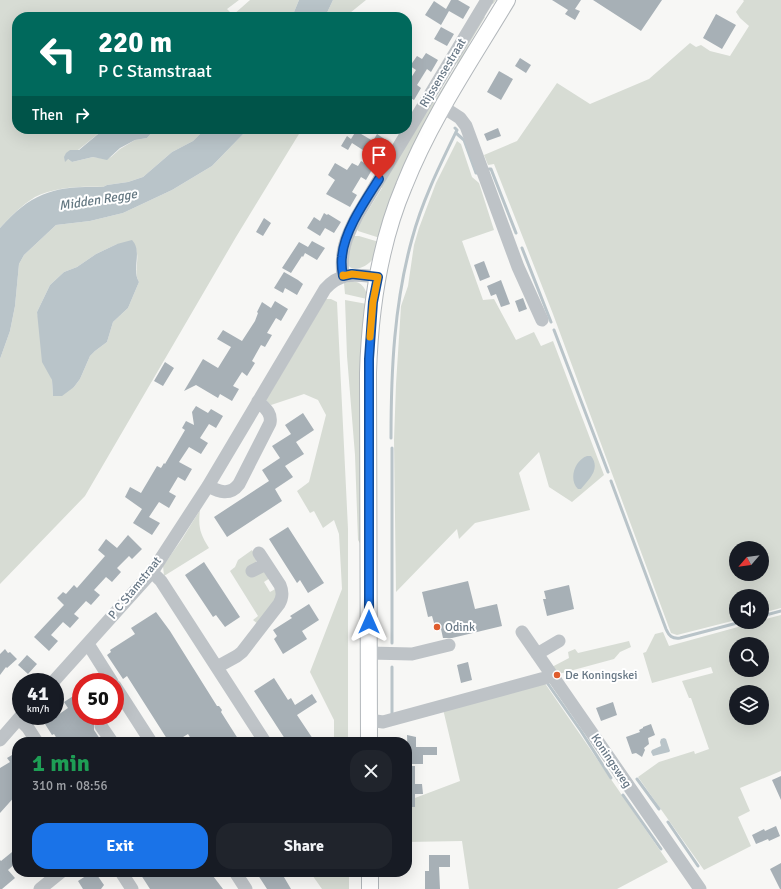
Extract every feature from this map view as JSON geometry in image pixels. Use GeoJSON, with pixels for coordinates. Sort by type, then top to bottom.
{"type":"FeatureCollection","features":[{"type":"Feature","properties":{"kind":"main road","name":"Rijssensestraat"},"geometry":{"type":"LineString","coordinates":[[369,737],[369,359],[372,314],[378,277],[385,242],[403,187],[417,156],[443,107],[507,0]]}},
{"type":"Feature","properties":{"kind":"main road"},"geometry":{"type":"LineString","coordinates":[[370,877],[370,889]]}},
{"type":"Feature","properties":{"kind":"street","name":"Rijssensestraat"},"geometry":{"type":"LineString","coordinates":[[412,125],[487,0]]}},
{"type":"Feature","properties":{"kind":"street","name":"Rijssensestraat"},"geometry":{"type":"LineString","coordinates":[[443,107],[460,118],[466,126],[518,267],[542,320]]}},
{"type":"Feature","properties":{"kind":"street","name":"Rijssensestraat"},"geometry":{"type":"LineString","coordinates":[[343,276],[341,260],[343,250],[357,216],[406,134]]}},
{"type":"Feature","properties":{"kind":"street"},"geometry":{"type":"LineString","coordinates":[[343,276],[352,274],[378,277]]}},
{"type":"Feature","properties":{"kind":"street","name":"P C Stamstraat"},"geometry":{"type":"LineString","coordinates":[[61,673],[152,572],[208,486],[322,293],[332,282],[343,276]]}},
{"type":"Feature","properties":{"kind":"street"},"geometry":{"type":"LineString","coordinates":[[208,486],[219,492],[225,492],[233,490],[239,484],[270,423],[268,412],[258,401]]}},
{"type":"Feature","properties":{"kind":"street"},"geometry":{"type":"LineString","coordinates":[[217,667],[242,652],[281,601],[283,594],[282,588],[262,558],[252,571]]}},
{"type":"Feature","properties":{"kind":"street"},"geometry":{"type":"LineString","coordinates":[[152,572],[161,581],[262,737]]}},
{"type":"Feature","properties":{"kind":"street","name":"Koningsweg"},"geometry":{"type":"LineString","coordinates":[[522,632],[700,889]]}},
{"type":"Feature","properties":{"kind":"street"},"geometry":{"type":"LineString","coordinates":[[537,654],[559,640]]}},
{"type":"Feature","properties":{"kind":"street"},"geometry":{"type":"LineString","coordinates":[[88,644],[106,673]]}},
{"type":"Feature","properties":{"kind":"street"},"geometry":{"type":"LineString","coordinates":[[369,653],[412,654],[449,645]]}},
{"type":"Feature","properties":{"kind":"street"},"geometry":{"type":"LineString","coordinates":[[369,720],[383,722],[552,676]]}},
{"type":"Feature","properties":{"kind":"street"},"geometry":{"type":"LineString","coordinates":[[124,700],[148,737]]}},
{"type":"Feature","properties":{"kind":"street"},"geometry":{"type":"LineString","coordinates":[[0,740],[13,725]]}},
{"type":"Feature","properties":{"kind":"street"},"geometry":{"type":"LineString","coordinates":[[26,725],[34,737]]}},
{"type":"Feature","properties":{"kind":"street"},"geometry":{"type":"LineString","coordinates":[[101,726],[109,737]]}},
{"type":"Feature","properties":{"kind":"street"},"geometry":{"type":"LineString","coordinates":[[40,889],[55,877]]}},
{"type":"Feature","properties":{"kind":"street"},"geometry":{"type":"LineString","coordinates":[[124,877],[132,889]]}},
{"type":"Feature","properties":{"kind":"street"},"geometry":{"type":"LineString","coordinates":[[238,877],[246,889]]}},
{"type":"Feature","properties":{"kind":"shaded area"},"geometry":{"type":"Polygon","coordinates":[[[0,0],[239,0],[227,9],[230,12],[12,12],[12,134],[98,134],[78,150],[70,150],[68,159],[72,162],[93,157],[106,159],[135,140],[147,138],[151,134],[200,134],[193,141],[172,152],[143,177],[128,182],[103,187],[69,188],[51,191],[35,197],[12,215],[0,228],[0,0]]]}},
{"type":"Feature","properties":{"kind":"shaded area"},"geometry":{"type":"Polygon","coordinates":[[[250,0],[299,0],[294,12],[236,12],[250,0]]]}},
{"type":"Feature","properties":{"kind":"shaded area"},"geometry":{"type":"Polygon","coordinates":[[[333,0],[366,0],[351,12],[327,12],[333,0]]]}},
{"type":"Feature","properties":{"kind":"shaded area"},"geometry":{"type":"Polygon","coordinates":[[[491,0],[496,0],[493,4],[491,3],[483,16],[485,17],[469,44],[464,62],[440,103],[435,100],[457,64],[456,58],[491,0]]]}},
{"type":"Feature","properties":{"kind":"shaded area"},"geometry":{"type":"Polygon","coordinates":[[[743,0],[781,0],[781,608],[769,611],[769,589],[729,589],[729,622],[677,635],[671,633],[553,314],[494,164],[488,165],[484,155],[517,141],[557,83],[590,104],[649,79],[690,43],[696,47],[701,45],[710,51],[730,56],[749,26],[736,12],[744,1],[743,0]]]}},
{"type":"Feature","properties":{"kind":"shaded area"},"geometry":{"type":"Polygon","coordinates":[[[429,102],[433,102],[438,105],[380,238],[358,231],[357,228],[382,188],[379,184],[409,134],[412,134],[412,130],[429,102]]]}},
{"type":"Feature","properties":{"kind":"shaded area"},"geometry":{"type":"Polygon","coordinates":[[[243,134],[299,134],[236,237],[85,496],[0,584],[0,359],[10,331],[15,306],[19,264],[24,255],[56,225],[90,221],[123,213],[172,190],[212,166],[243,134]],[[117,244],[96,254],[77,267],[64,272],[50,285],[37,312],[52,380],[53,396],[74,387],[80,379],[90,356],[107,342],[113,322],[128,308],[139,282],[137,278],[136,249],[117,244]]]}},
{"type":"Feature","properties":{"kind":"shaded area"},"geometry":{"type":"Polygon","coordinates":[[[457,141],[461,144],[472,177],[479,183],[494,230],[462,241],[483,300],[494,299],[516,340],[534,332],[541,346],[553,341],[604,475],[572,502],[549,487],[539,452],[519,473],[530,510],[475,523],[459,539],[457,529],[396,592],[394,440],[401,306],[408,286],[414,245],[419,228],[436,183],[457,141]]]}},
{"type":"Feature","properties":{"kind":"shaded area"},"geometry":{"type":"Polygon","coordinates":[[[354,236],[379,242],[376,254],[370,263],[354,269],[348,265],[347,258],[354,236]]]}},
{"type":"Feature","properties":{"kind":"shaded area"},"geometry":{"type":"Polygon","coordinates":[[[352,281],[361,284],[366,292],[367,299],[345,294],[344,283],[352,281]]]}},
{"type":"Feature","properties":{"kind":"shaded area"},"geometry":{"type":"Polygon","coordinates":[[[326,299],[331,299],[337,302],[348,529],[348,737],[334,737],[334,720],[310,672],[342,589],[339,534],[334,520],[323,528],[314,511],[310,513],[297,491],[309,482],[326,415],[318,400],[304,394],[271,405],[266,400],[326,299]]]}},
{"type":"Feature","properties":{"kind":"shaded area"},"geometry":{"type":"Polygon","coordinates":[[[345,300],[367,304],[362,547],[358,540],[355,455],[347,356],[345,300]]]}},
{"type":"Feature","properties":{"kind":"shaded area"},"geometry":{"type":"Polygon","coordinates":[[[200,510],[200,530],[209,548],[164,576],[163,566],[200,510]]]}},
{"type":"Feature","properties":{"kind":"shaded area"},"geometry":{"type":"Polygon","coordinates":[[[252,550],[256,556],[256,563],[270,578],[264,582],[270,592],[277,588],[278,597],[258,624],[253,620],[258,616],[230,571],[235,567],[238,560],[252,550]]]}},
{"type":"Feature","properties":{"kind":"shaded area"},"geometry":{"type":"Polygon","coordinates":[[[781,615],[781,771],[740,788],[750,811],[738,817],[751,846],[704,870],[638,777],[659,762],[694,751],[695,754],[709,749],[691,698],[689,698],[682,681],[713,673],[711,667],[652,683],[643,653],[646,652],[655,634],[663,632],[669,646],[731,629],[769,629],[769,618],[781,615]]]}},
{"type":"Feature","properties":{"kind":"shaded area"},"geometry":{"type":"Polygon","coordinates":[[[629,641],[631,647],[620,652],[614,659],[555,675],[550,668],[569,658],[568,652],[575,649],[578,653],[629,641]]]}},
{"type":"Feature","properties":{"kind":"shaded area"},"geometry":{"type":"Polygon","coordinates":[[[544,682],[668,862],[617,889],[469,889],[462,841],[412,842],[412,799],[460,781],[443,709],[544,682]]]}},
{"type":"Feature","properties":{"kind":"shaded area"},"geometry":{"type":"Polygon","coordinates":[[[314,877],[349,877],[349,889],[322,889],[314,877]]]}},
{"type":"Feature","properties":{"kind":"water"},"geometry":{"type":"Polygon","coordinates":[[[299,0],[333,0],[327,12],[294,12],[299,0]]]}},
{"type":"Feature","properties":{"kind":"water"},"geometry":{"type":"Polygon","coordinates":[[[98,134],[151,134],[147,138],[135,140],[120,148],[107,160],[93,157],[72,162],[68,159],[65,162],[64,157],[66,153],[70,150],[79,150],[98,134]]]}},
{"type":"Feature","properties":{"kind":"water","name":"Midden Regge"},"geometry":{"type":"Polygon","coordinates":[[[200,134],[243,134],[212,166],[172,190],[123,213],[90,221],[56,225],[24,255],[19,264],[15,306],[10,331],[0,359],[0,228],[23,206],[46,193],[58,190],[103,187],[128,182],[143,177],[172,152],[193,141],[200,134]]]}},
{"type":"Feature","properties":{"kind":"water"},"geometry":{"type":"Polygon","coordinates":[[[132,240],[137,250],[136,272],[139,282],[128,308],[113,322],[107,342],[90,356],[80,379],[74,387],[62,396],[53,396],[52,380],[42,362],[37,312],[50,285],[64,272],[77,267],[96,254],[117,244],[132,240]]]}},
{"type":"Feature","properties":{"kind":"water"},"geometry":{"type":"Polygon","coordinates":[[[587,456],[591,456],[594,461],[595,465],[593,474],[581,489],[578,489],[575,485],[573,475],[574,470],[579,461],[587,456]]]}},
{"type":"Feature","properties":{"kind":"water"},"geometry":{"type":"Polygon","coordinates":[[[661,739],[666,739],[670,751],[653,756],[651,752],[652,750],[661,746],[661,739]]]}},
{"type":"Feature","properties":{"kind":"building"},"geometry":{"type":"Polygon","coordinates":[[[451,0],[458,0],[470,7],[463,19],[449,11],[441,25],[425,15],[434,1],[446,9],[451,0]]]}},
{"type":"Feature","properties":{"kind":"building"},"geometry":{"type":"Polygon","coordinates":[[[552,0],[581,0],[575,9],[580,11],[575,20],[565,14],[568,10],[552,0]]]}},
{"type":"Feature","properties":{"kind":"building"},"geometry":{"type":"Polygon","coordinates":[[[593,0],[662,0],[641,31],[593,0]]]}},
{"type":"Feature","properties":{"kind":"building"},"geometry":{"type":"Polygon","coordinates":[[[716,14],[736,25],[722,49],[703,38],[716,14]]]}},
{"type":"Feature","properties":{"kind":"building"},"geometry":{"type":"Polygon","coordinates":[[[441,27],[454,34],[447,46],[434,39],[441,27]]]}},
{"type":"Feature","properties":{"kind":"building"},"geometry":{"type":"Polygon","coordinates":[[[426,53],[438,60],[431,72],[427,69],[417,85],[421,88],[414,100],[412,99],[412,76],[416,70],[412,67],[412,63],[417,56],[422,59],[426,53]]]}},
{"type":"Feature","properties":{"kind":"building"},"geometry":{"type":"Polygon","coordinates":[[[520,58],[531,65],[526,73],[515,66],[520,58]]]}},
{"type":"Feature","properties":{"kind":"building"},"geometry":{"type":"Polygon","coordinates":[[[499,71],[513,79],[501,100],[487,92],[499,71]]]}},
{"type":"Feature","properties":{"kind":"building"},"geometry":{"type":"Polygon","coordinates":[[[498,128],[501,136],[487,141],[484,134],[498,128]]]}},
{"type":"Feature","properties":{"kind":"building"},"geometry":{"type":"Polygon","coordinates":[[[354,134],[361,134],[373,141],[377,134],[389,142],[382,153],[370,146],[371,143],[366,152],[352,143],[348,150],[341,146],[347,136],[351,139],[354,134]]]}},
{"type":"Feature","properties":{"kind":"building"},"geometry":{"type":"Polygon","coordinates":[[[361,161],[373,168],[366,180],[361,177],[352,192],[357,195],[350,207],[326,194],[335,180],[328,175],[335,163],[347,170],[352,163],[358,166],[361,161]]]}},
{"type":"Feature","properties":{"kind":"building"},"geometry":{"type":"Polygon","coordinates":[[[324,213],[341,222],[334,233],[325,228],[320,236],[307,228],[314,217],[320,221],[324,213]]]}},
{"type":"Feature","properties":{"kind":"building"},"geometry":{"type":"Polygon","coordinates":[[[264,218],[271,223],[263,236],[256,232],[264,218]]]}},
{"type":"Feature","properties":{"kind":"building"},"geometry":{"type":"Polygon","coordinates":[[[312,241],[325,248],[317,260],[305,253],[291,273],[282,268],[299,242],[308,247],[312,241]]]}},
{"type":"Feature","properties":{"kind":"building"},"geometry":{"type":"Polygon","coordinates":[[[484,261],[490,277],[480,281],[474,265],[484,261]]]}},
{"type":"Feature","properties":{"kind":"building"},"geometry":{"type":"Polygon","coordinates":[[[284,272],[303,284],[297,295],[285,288],[283,293],[274,288],[284,272]]]}},
{"type":"Feature","properties":{"kind":"building"},"geometry":{"type":"Polygon","coordinates":[[[501,280],[510,304],[501,307],[496,294],[491,296],[487,286],[501,280]]]}},
{"type":"Feature","properties":{"kind":"building"},"geometry":{"type":"Polygon","coordinates":[[[523,298],[527,309],[519,312],[515,301],[523,298]]]}},
{"type":"Feature","properties":{"kind":"building"},"geometry":{"type":"Polygon","coordinates":[[[275,301],[288,309],[281,321],[276,318],[267,333],[272,335],[265,347],[261,345],[252,361],[255,363],[247,376],[242,372],[233,386],[239,389],[232,401],[220,394],[218,398],[196,385],[184,391],[203,359],[218,368],[231,347],[217,339],[223,330],[242,341],[255,321],[257,312],[262,302],[271,308],[275,301]]]}},
{"type":"Feature","properties":{"kind":"building"},"geometry":{"type":"Polygon","coordinates":[[[165,362],[174,368],[163,386],[154,381],[165,362]]]}},
{"type":"Feature","properties":{"kind":"building"},"geometry":{"type":"Polygon","coordinates":[[[196,406],[208,413],[211,409],[223,416],[216,428],[209,424],[200,438],[208,443],[201,454],[189,447],[179,462],[192,469],[185,481],[178,477],[169,492],[176,496],[169,508],[159,502],[149,517],[160,523],[152,535],[133,523],[142,509],[125,497],[130,487],[141,493],[157,466],[161,468],[164,463],[165,464],[185,430],[182,428],[186,421],[194,425],[192,412],[196,406]]]}},
{"type":"Feature","properties":{"kind":"building"},"geometry":{"type":"Polygon","coordinates":[[[303,413],[314,430],[296,442],[304,454],[285,466],[293,477],[275,489],[282,501],[227,537],[214,517],[269,481],[262,470],[280,458],[272,446],[291,434],[285,425],[303,413]]]}},
{"type":"Feature","properties":{"kind":"building"},"geometry":{"type":"Polygon","coordinates":[[[288,527],[324,583],[308,593],[300,580],[297,583],[269,539],[288,527]]]}},
{"type":"Feature","properties":{"kind":"building"},"geometry":{"type":"Polygon","coordinates":[[[128,535],[142,549],[132,559],[129,556],[117,568],[121,572],[112,582],[106,577],[94,590],[100,595],[91,605],[86,601],[74,614],[79,618],[70,628],[63,622],[51,635],[58,641],[49,651],[34,637],[64,605],[57,598],[63,592],[66,594],[74,585],[77,588],[105,556],[98,550],[106,539],[117,548],[128,535]]]}},
{"type":"Feature","properties":{"kind":"building"},"geometry":{"type":"Polygon","coordinates":[[[204,562],[240,617],[225,627],[216,615],[213,617],[185,575],[204,562]]]}},
{"type":"Feature","properties":{"kind":"building"},"geometry":{"type":"Polygon","coordinates":[[[468,581],[475,609],[497,604],[502,626],[452,638],[443,638],[441,629],[436,630],[432,616],[428,617],[422,592],[468,581]]]}},
{"type":"Feature","properties":{"kind":"building"},"geometry":{"type":"Polygon","coordinates":[[[569,585],[574,609],[547,616],[543,599],[546,599],[544,591],[569,585]]]}},
{"type":"Feature","properties":{"kind":"building"},"geometry":{"type":"Polygon","coordinates":[[[309,604],[319,620],[302,631],[307,639],[283,654],[274,639],[277,636],[273,630],[292,618],[290,616],[309,604]]]}},
{"type":"Feature","properties":{"kind":"building"},"geometry":{"type":"Polygon","coordinates":[[[156,612],[170,631],[217,706],[219,706],[222,710],[221,712],[237,737],[190,737],[188,734],[183,737],[166,737],[127,676],[124,678],[124,673],[119,673],[107,655],[111,652],[110,650],[135,634],[131,628],[156,612]]]}},
{"type":"Feature","properties":{"kind":"building"},"geometry":{"type":"Polygon","coordinates":[[[5,649],[17,659],[7,668],[6,667],[0,675],[0,654],[5,649]]]}},
{"type":"Feature","properties":{"kind":"building"},"geometry":{"type":"Polygon","coordinates":[[[27,655],[37,664],[29,673],[18,665],[27,655]]]}},
{"type":"Feature","properties":{"kind":"building"},"geometry":{"type":"Polygon","coordinates":[[[468,662],[472,680],[461,683],[457,665],[468,662]]]}},
{"type":"Feature","properties":{"kind":"building"},"geometry":{"type":"Polygon","coordinates":[[[274,678],[288,700],[291,698],[295,705],[312,694],[317,702],[297,715],[312,737],[284,737],[254,691],[274,678]]]}},
{"type":"Feature","properties":{"kind":"building"},"geometry":{"type":"Polygon","coordinates":[[[72,697],[72,725],[94,725],[94,730],[99,737],[56,737],[54,734],[52,735],[46,725],[64,725],[64,711],[68,708],[64,702],[72,697]]]}},
{"type":"Feature","properties":{"kind":"building"},"geometry":{"type":"Polygon","coordinates":[[[613,702],[617,715],[601,721],[596,708],[613,702]]]}},
{"type":"Feature","properties":{"kind":"building"},"geometry":{"type":"Polygon","coordinates":[[[651,724],[655,735],[648,738],[649,744],[644,748],[645,750],[642,757],[636,753],[632,754],[626,737],[640,732],[639,730],[643,727],[651,724]]]}},
{"type":"Feature","properties":{"kind":"building"},"geometry":{"type":"Polygon","coordinates":[[[407,735],[416,737],[416,747],[437,747],[437,755],[423,755],[423,764],[412,764],[412,737],[407,737],[407,735]]]}},
{"type":"Feature","properties":{"kind":"building"},"geometry":{"type":"Polygon","coordinates":[[[12,755],[12,800],[0,813],[0,768],[10,762],[7,758],[12,755]]]}},
{"type":"Feature","properties":{"kind":"building"},"geometry":{"type":"Polygon","coordinates":[[[412,766],[415,766],[415,784],[422,784],[423,794],[415,794],[415,807],[412,807],[412,766]]]}},
{"type":"Feature","properties":{"kind":"building"},"geometry":{"type":"Polygon","coordinates":[[[781,776],[781,800],[772,780],[781,776]]]}},
{"type":"Feature","properties":{"kind":"building"},"geometry":{"type":"Polygon","coordinates":[[[776,826],[780,836],[769,841],[768,839],[756,844],[752,835],[764,829],[765,831],[776,826]]]}},
{"type":"Feature","properties":{"kind":"building"},"geometry":{"type":"Polygon","coordinates":[[[12,852],[12,866],[8,870],[12,875],[12,877],[15,878],[0,889],[0,860],[1,861],[12,852]]]}},
{"type":"Feature","properties":{"kind":"building"},"geometry":{"type":"Polygon","coordinates":[[[429,855],[450,855],[450,867],[439,867],[440,889],[425,889],[425,871],[429,871],[429,855]]]}},
{"type":"Feature","properties":{"kind":"building"},"geometry":{"type":"Polygon","coordinates":[[[781,863],[781,889],[780,889],[770,869],[781,863]]]}},
{"type":"Feature","properties":{"kind":"building"},"geometry":{"type":"Polygon","coordinates":[[[84,877],[98,877],[104,885],[101,889],[83,889],[78,881],[84,877]]]}},
{"type":"Feature","properties":{"kind":"building"},"geometry":{"type":"Polygon","coordinates":[[[142,877],[214,877],[223,889],[150,889],[142,877]]]}},
{"type":"Feature","properties":{"kind":"building"},"geometry":{"type":"Polygon","coordinates":[[[259,877],[284,877],[291,889],[267,889],[259,877]]]}},
{"type":"Feature","properties":{"kind":"waterway"},"geometry":{"type":"LineString","coordinates":[[391,438],[393,363],[397,313],[406,263],[421,211],[432,183],[457,130],[455,128]]}},
{"type":"Feature","properties":{"kind":"waterway"},"geometry":{"type":"LineString","coordinates":[[456,133],[464,140],[476,173],[478,173]]}},
{"type":"Feature","properties":{"kind":"waterway"},"geometry":{"type":"LineString","coordinates":[[489,169],[491,169],[516,233]]}},
{"type":"Feature","properties":{"kind":"waterway"},"geometry":{"type":"LineString","coordinates":[[522,248],[551,322]]}},
{"type":"Feature","properties":{"kind":"waterway"},"geometry":{"type":"LineString","coordinates":[[554,330],[608,472]]}},
{"type":"Feature","properties":{"kind":"waterway"},"geometry":{"type":"LineString","coordinates":[[392,448],[392,643]]}},
{"type":"Feature","properties":{"kind":"waterway"},"geometry":{"type":"LineString","coordinates":[[611,481],[666,629],[670,635],[675,638],[680,638],[729,625]]}},
{"type":"Feature","properties":{"kind":"waterway"},"geometry":{"type":"LineString","coordinates":[[769,614],[781,611]]}},
{"type":"Feature","properties":{"kind":"waterway"},"geometry":{"type":"LineString","coordinates":[[392,667],[392,715]]}},
{"type":"Feature","properties":{"kind":"waterway"},"geometry":{"type":"LineString","coordinates":[[548,684],[581,731],[611,778]]}},
{"type":"Feature","properties":{"kind":"waterway"},"geometry":{"type":"LineString","coordinates":[[637,779],[659,809]]}},
{"type":"Feature","properties":{"kind":"waterway"},"geometry":{"type":"LineString","coordinates":[[623,795],[661,849]]}},
{"type":"Feature","properties":{"kind":"waterway"},"geometry":{"type":"LineString","coordinates":[[668,822],[698,866]]}},
{"type":"Feature","properties":{"kind":"slow traffic"},"geometry":{"type":"LineString","coordinates":[[343,275],[352,274],[378,277],[373,302],[370,337]]}},
{"type":"Feature","properties":{"kind":"place","name":"Odink"},"geometry":{"type":"Point","coordinates":[437,627]}},
{"type":"Feature","properties":{"kind":"place","name":"De Koningskei"},"geometry":{"type":"Point","coordinates":[557,675]}},
{"type":"Feature","properties":{"kind":"route"},"geometry":{"type":"LineString","coordinates":[[369,622],[368,391],[370,333],[373,302],[378,277],[352,274],[343,276],[341,260],[343,250],[353,224],[379,179]]}}]}
